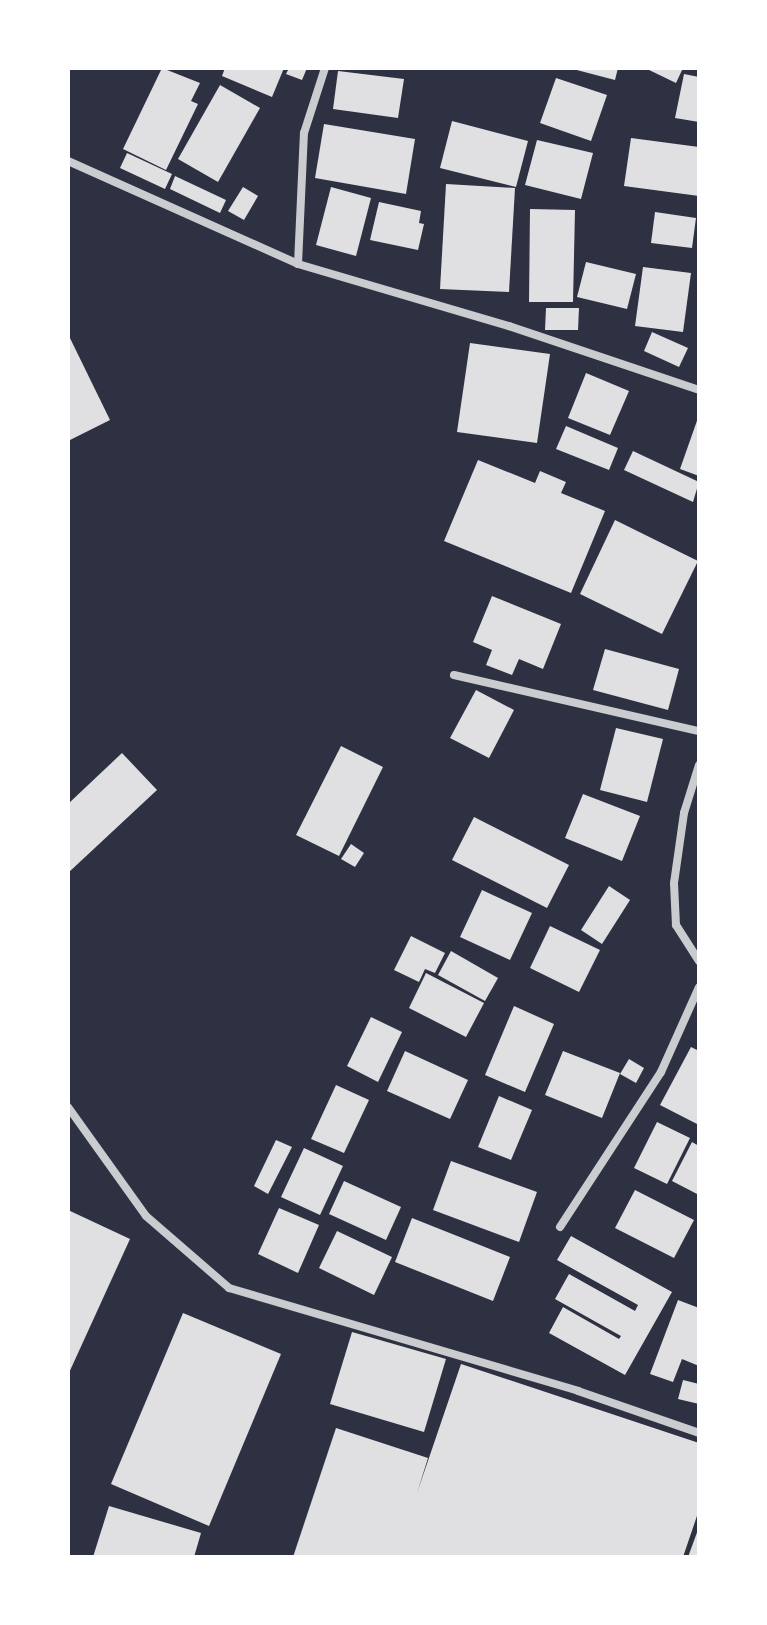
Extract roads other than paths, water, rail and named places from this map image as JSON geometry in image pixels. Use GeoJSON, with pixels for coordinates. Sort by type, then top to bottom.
{"type":"FeatureCollection","features":[{"type":"Feature","properties":{"kind":"street"},"geometry":{"type":"LineString","coordinates":[[298,264],[304,133],[325,68]]}},
{"type":"Feature","properties":{"kind":"street"},"geometry":{"type":"LineString","coordinates":[[68,161],[298,264],[509,326],[699,388]]}},
{"type":"Feature","properties":{"kind":"street"},"geometry":{"type":"LineString","coordinates":[[454,675],[699,731]]}},
{"type":"Feature","properties":{"kind":"street"},"geometry":{"type":"LineString","coordinates":[[699,765],[684,813],[674,883],[676,925],[699,961]]}},
{"type":"Feature","properties":{"kind":"street"},"geometry":{"type":"LineString","coordinates":[[560,1227],[661,1072],[699,987]]}},
{"type":"Feature","properties":{"kind":"street"},"geometry":{"type":"LineString","coordinates":[[68,1107],[146,1216],[229,1288],[578,1391],[699,1433]]}}]}
